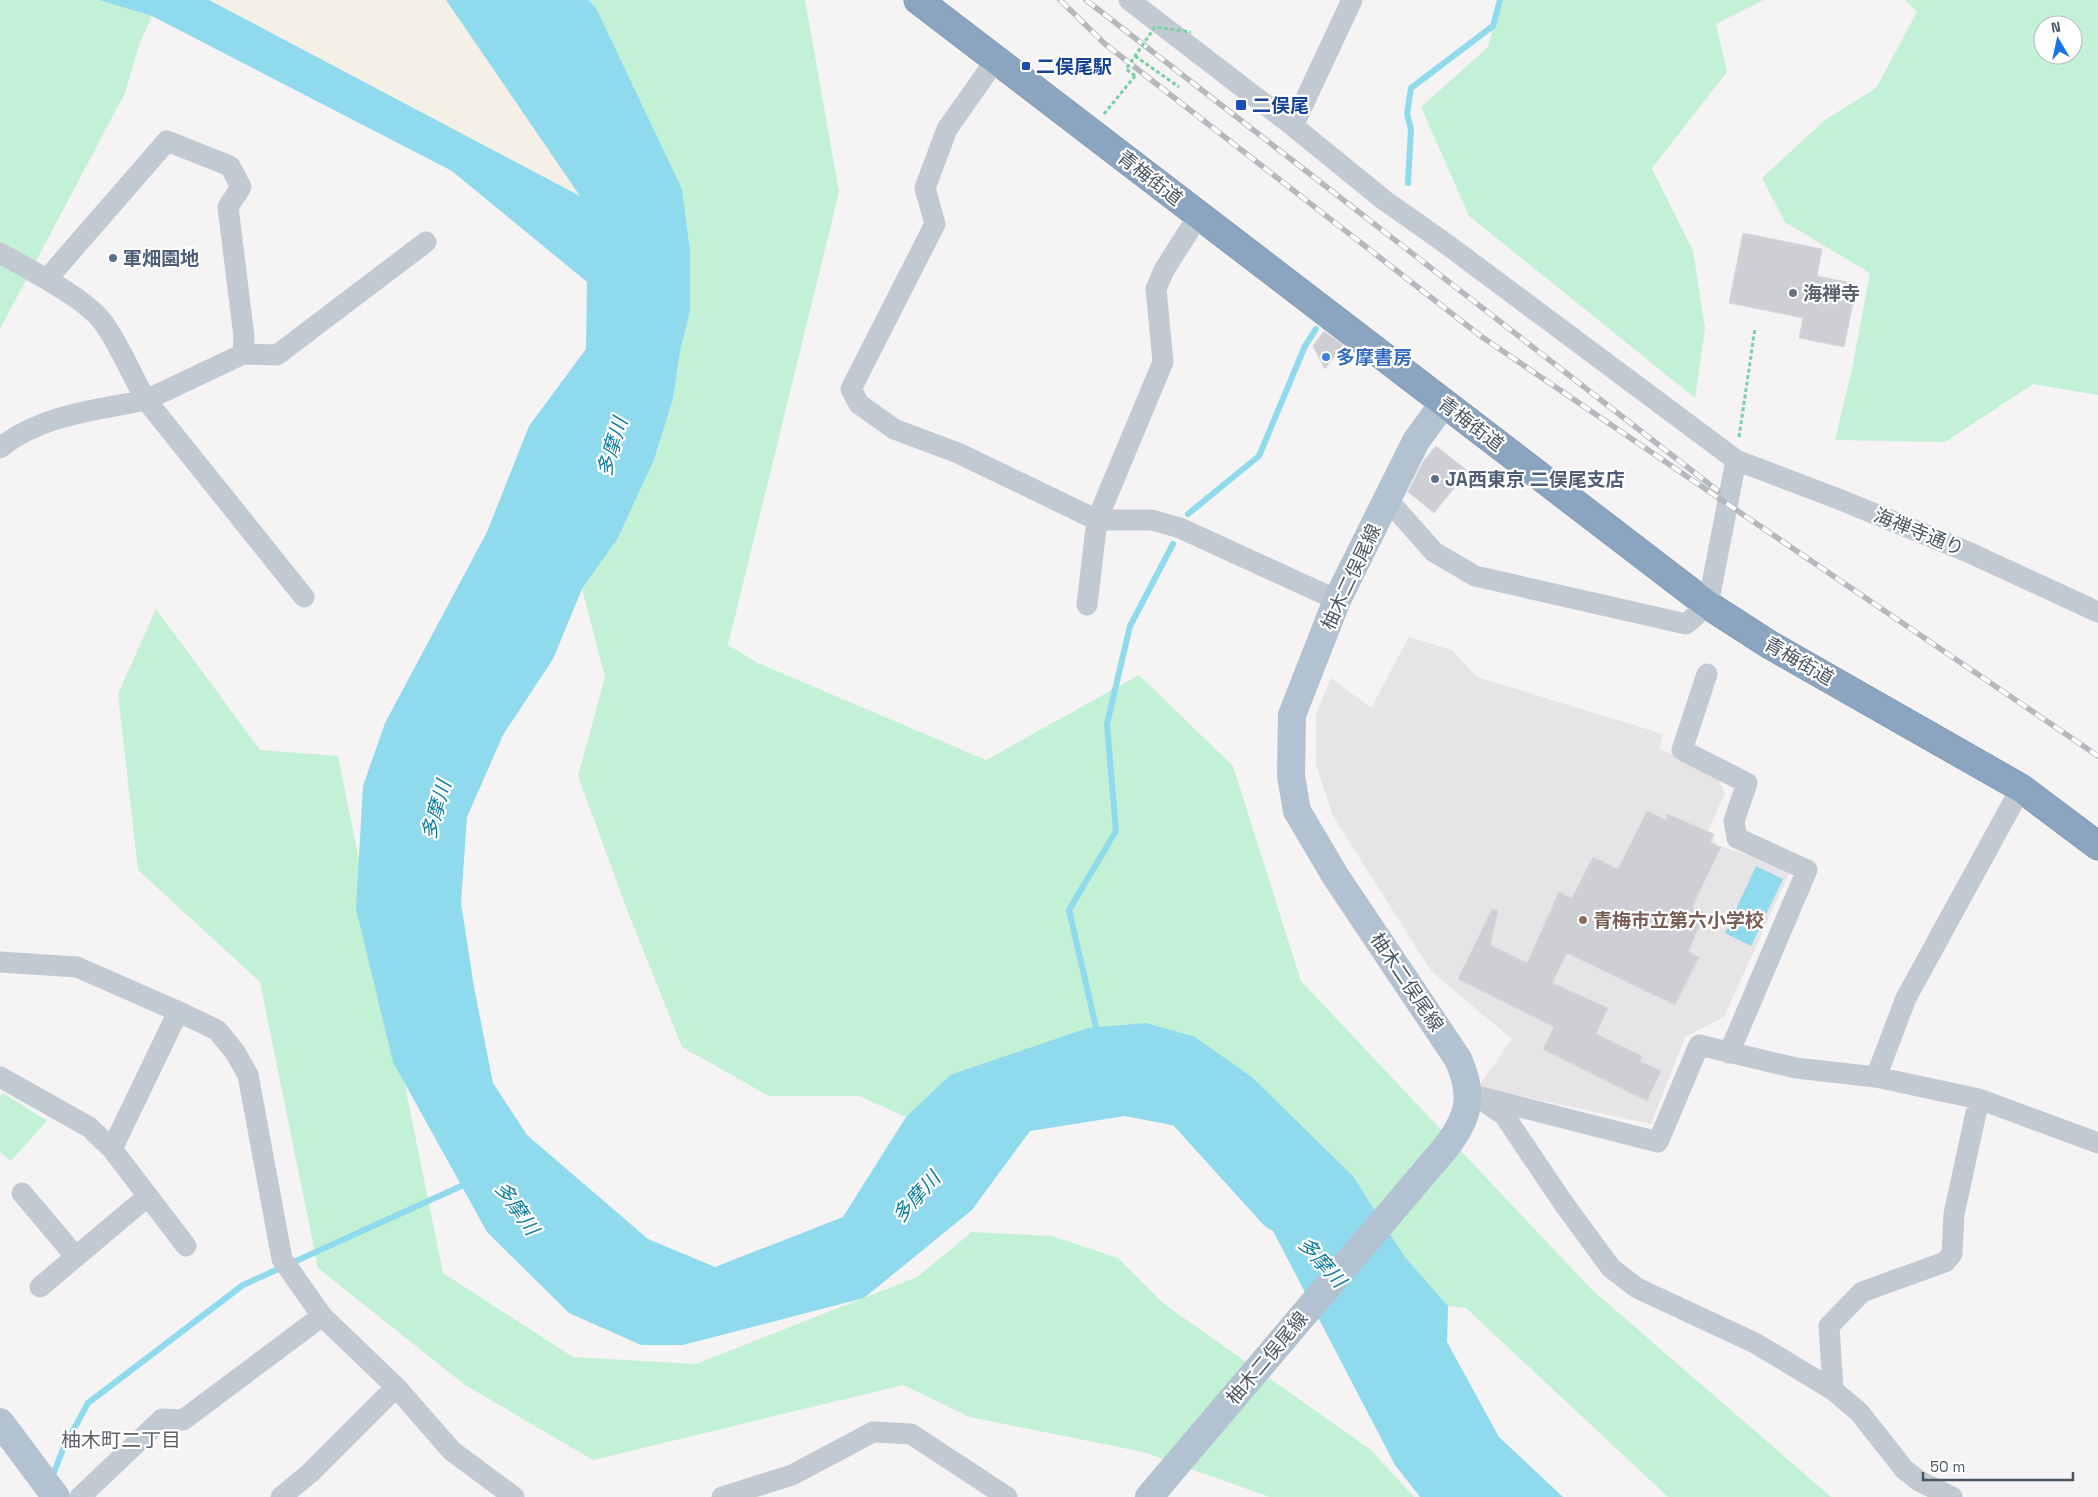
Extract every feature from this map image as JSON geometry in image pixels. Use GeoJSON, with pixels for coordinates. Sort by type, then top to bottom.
{"type":"FeatureCollection","features":[{"type":"Feature","properties":{"kind":"highway","name":"青梅街道"},"geometry":{"type":"LineString","coordinates":[[918,0],[995,61],[1708,605],[1770,645],[2021,788],[2098,846]]}},
{"type":"Feature","properties":{"kind":"main road","name":"柚木二俣尾線"},"geometry":{"type":"LineString","coordinates":[[1150,1497],[1447,1146],[1465,1117],[1469,1094],[1464,1072],[1448,1040],[1336,877],[1296,812],[1291,776],[1292,715],[1337,600],[1416,441],[1444,404]]}},
{"type":"Feature","properties":{"kind":"main road"},"geometry":{"type":"LineString","coordinates":[[0,1422],[47,1494]]}},
{"type":"Feature","properties":{"kind":"street","name":"海禅寺通り"},"geometry":{"type":"LineString","coordinates":[[1129,0],[1294,126],[1384,200],[1445,243],[1736,460],[1841,500],[1968,552],[2020,578],[2098,612]]}},
{"type":"Feature","properties":{"kind":"street"},"geometry":{"type":"LineString","coordinates":[[1294,126],[1352,0]]}},
{"type":"Feature","properties":{"kind":"street"},"geometry":{"type":"LineString","coordinates":[[995,61],[947,129],[924,188],[936,224],[851,389],[859,404],[894,429],[958,453],[1098,520],[1152,520],[1180,528],[1337,600]]}},
{"type":"Feature","properties":{"kind":"street"},"geometry":{"type":"LineString","coordinates":[[47,279],[167,141],[230,166],[241,187],[228,207],[244,337],[243,354]]}},
{"type":"Feature","properties":{"kind":"street"},"geometry":{"type":"LineString","coordinates":[[1087,606],[1098,520],[1163,362],[1156,289],[1164,270],[1198,215]]}},
{"type":"Feature","properties":{"kind":"street"},"geometry":{"type":"LineString","coordinates":[[0,448],[46,422],[146,400],[243,354],[277,355],[426,242]]}},
{"type":"Feature","properties":{"kind":"street"},"geometry":{"type":"LineString","coordinates":[[0,253],[47,279],[79,301],[105,323],[146,400],[304,597]]}},
{"type":"Feature","properties":{"kind":"street"},"geometry":{"type":"LineString","coordinates":[[1387,499],[1434,552],[1475,576],[1686,624],[1708,605],[1736,460]]}},
{"type":"Feature","properties":{"kind":"street"},"geometry":{"type":"LineString","coordinates":[[1707,674],[1682,750],[1747,782],[1734,821],[1737,838],[1807,870],[1729,1053]]}},
{"type":"Feature","properties":{"kind":"street"},"geometry":{"type":"LineString","coordinates":[[1876,1077],[1906,998],[2021,788]]}},
{"type":"Feature","properties":{"kind":"street"},"geometry":{"type":"LineString","coordinates":[[3,967],[77,967],[217,1030],[235,1052],[248,1075],[282,1259],[322,1316],[396,1387],[452,1451],[514,1497]]}},
{"type":"Feature","properties":{"kind":"street"},"geometry":{"type":"LineString","coordinates":[[112,1149],[178,1012]]}},
{"type":"Feature","properties":{"kind":"street"},"geometry":{"type":"LineString","coordinates":[[1469,1094],[1658,1142],[1699,1045],[1796,1068],[1876,1077],[1979,1099],[2098,1143]]}},
{"type":"Feature","properties":{"kind":"street"},"geometry":{"type":"LineString","coordinates":[[0,1078],[90,1127],[112,1149],[186,1246]]}},
{"type":"Feature","properties":{"kind":"street"},"geometry":{"type":"LineString","coordinates":[[1469,1094],[1497,1109],[1504,1115],[1564,1204],[1611,1268],[1637,1288],[1755,1343],[1833,1390],[1859,1412],[1904,1469],[1919,1481],[1952,1497]]}},
{"type":"Feature","properties":{"kind":"street"},"geometry":{"type":"LineString","coordinates":[[1833,1390],[1828,1326],[1862,1292],[1945,1262],[1952,1254],[1954,1214],[1979,1099]]}},
{"type":"Feature","properties":{"kind":"street"},"geometry":{"type":"LineString","coordinates":[[22,1193],[76,1257]]}},
{"type":"Feature","properties":{"kind":"street"},"geometry":{"type":"LineString","coordinates":[[40,1287],[148,1196]]}},
{"type":"Feature","properties":{"kind":"street"},"geometry":{"type":"LineString","coordinates":[[80,1497],[162,1419],[183,1420],[322,1316]]}},
{"type":"Feature","properties":{"kind":"street"},"geometry":{"type":"LineString","coordinates":[[281,1497],[310,1473],[396,1387]]}},
{"type":"Feature","properties":{"kind":"street"},"geometry":{"type":"LineString","coordinates":[[722,1497],[792,1475],[874,1432],[887,1431],[911,1434],[1007,1497]]}},
{"type":"Feature","properties":{"kind":"path"},"geometry":{"type":"LineString","coordinates":[[1117,98],[1135,76],[1126,69],[1155,27],[1191,32]]}},
{"type":"Feature","properties":{"kind":"path"},"geometry":{"type":"LineString","coordinates":[[1135,56],[1179,87]]}},
{"type":"Feature","properties":{"kind":"path"},"geometry":{"type":"LineString","coordinates":[[1736,460],[1755,328]]}},
{"type":"Feature","properties":{"kind":"shaded area","name":"青梅市立第六小学校"},"geometry":{"type":"Polygon","coordinates":[[[1409,637],[1452,650],[1477,677],[1663,734],[1659,749],[1716,775],[1725,793],[1708,831],[1717,845],[1791,869],[1724,1017],[1685,1037],[1651,1124],[1478,1087],[1512,1039],[1431,971],[1333,816],[1316,765],[1316,714],[1331,678],[1371,708],[1409,637]]]}},
{"type":"Feature","properties":{"kind":"green space"},"geometry":{"type":"Polygon","coordinates":[[[0,0],[99,0],[152,16],[139,45],[125,93],[0,329],[0,0]]]}},
{"type":"Feature","properties":{"kind":"green space"},"geometry":{"type":"Polygon","coordinates":[[[589,0],[805,0],[839,192],[728,645],[758,663],[986,760],[1139,675],[1233,766],[1301,981],[1591,1289],[1831,1497],[1668,1497],[1466,1308],[1448,1306],[1405,1257],[1353,1176],[1253,1078],[950,1075],[906,1117],[859,1096],[769,1096],[682,1047],[629,915],[578,776],[605,677],[582,589],[618,538],[654,460],[673,399],[680,352],[690,311],[690,251],[596,8],[589,0]]]}},
{"type":"Feature","properties":{"kind":"green space"},"geometry":{"type":"Polygon","coordinates":[[[1500,0],[1764,0],[1716,24],[1727,72],[1652,168],[1693,251],[1705,328],[1695,398],[1469,216],[1421,107],[1488,47],[1500,0]]]}},
{"type":"Feature","properties":{"kind":"green space"},"geometry":{"type":"Polygon","coordinates":[[[1905,0],[2098,0],[2098,395],[2033,384],[1945,442],[1835,440],[1852,369],[1870,273],[1785,222],[1762,178],[1825,120],[1876,88],[1917,12],[1905,0]]]}},
{"type":"Feature","properties":{"kind":"green space"},"geometry":{"type":"Polygon","coordinates":[[[156,609],[260,750],[338,756],[443,1273],[573,1357],[696,1364],[917,1277],[972,1232],[1052,1236],[1118,1258],[1164,1304],[1371,1450],[1414,1497],[1270,1497],[1143,1452],[970,1417],[903,1385],[593,1460],[465,1385],[318,1268],[260,982],[138,870],[118,694],[156,609]]]}},
{"type":"Feature","properties":{"kind":"green space"},"geometry":{"type":"Polygon","coordinates":[[[3,1093],[47,1121],[11,1161],[0,1152],[0,1096],[3,1093]]]}},
{"type":"Feature","properties":{"kind":"sand"},"geometry":{"type":"Polygon","coordinates":[[[209,0],[446,0],[581,197],[209,0]]]}},
{"type":"Feature","properties":{"kind":"water"},"geometry":{"type":"Polygon","coordinates":[[[99,0],[209,0],[580,196],[446,0],[589,0],[596,8],[682,189],[690,251],[690,311],[680,352],[673,399],[654,460],[618,538],[582,589],[553,659],[503,735],[467,817],[461,903],[474,987],[493,1083],[527,1135],[648,1239],[715,1267],[843,1217],[906,1117],[950,1075],[1088,1028],[1146,1023],[1195,1037],[1253,1078],[1353,1176],[1405,1257],[1448,1306],[1447,1342],[1499,1437],[1563,1497],[1420,1497],[1395,1465],[1223,1135],[1125,1116],[1030,1131],[972,1210],[864,1298],[683,1345],[641,1345],[569,1313],[487,1232],[393,1062],[356,909],[363,786],[385,723],[487,532],[529,426],[586,349],[587,282],[452,171],[152,16],[99,0]]]}},
{"type":"Feature","properties":{"kind":"water"},"geometry":{"type":"Polygon","coordinates":[[[1756,866],[1783,879],[1751,946],[1725,933],[1756,866]]]}},
{"type":"Feature","properties":{"kind":"building","name":"海禅寺"},"geometry":{"type":"Polygon","coordinates":[[[1743,233],[1822,249],[1817,276],[1857,284],[1844,347],[1799,338],[1803,318],[1729,303],[1743,233]]]}},
{"type":"Feature","properties":{"kind":"building","name":"多摩書房"},"geometry":{"type":"Polygon","coordinates":[[[1324,331],[1343,345],[1325,369],[1313,346],[1324,331]]]}},
{"type":"Feature","properties":{"kind":"building"},"geometry":{"type":"Polygon","coordinates":[[[1436,446],[1468,471],[1434,513],[1408,492],[1423,462],[1436,446]]]}},
{"type":"Feature","properties":{"kind":"building"},"geometry":{"type":"Polygon","coordinates":[[[1647,811],[1666,820],[1667,814],[1714,834],[1710,843],[1721,847],[1692,907],[1705,913],[1688,952],[1699,957],[1675,1005],[1567,953],[1552,983],[1608,1008],[1596,1034],[1642,1056],[1640,1061],[1661,1071],[1647,1101],[1543,1049],[1554,1027],[1458,979],[1492,909],[1498,911],[1490,945],[1527,963],[1559,892],[1572,898],[1593,857],[1618,869],[1647,811]]]}},
{"type":"Feature","properties":{"kind":"waterway"},"geometry":{"type":"LineString","coordinates":[[1408,183],[1411,129],[1407,114],[1411,88],[1493,26],[1500,0]]}},
{"type":"Feature","properties":{"kind":"waterway"},"geometry":{"type":"LineString","coordinates":[[1188,514],[1259,456],[1305,346],[1316,329]]}},
{"type":"Feature","properties":{"kind":"waterway"},"geometry":{"type":"LineString","coordinates":[[1098,1036],[1069,910],[1116,831],[1107,724],[1130,626],[1173,544]]}},
{"type":"Feature","properties":{"kind":"waterway","name":"多摩川"},"geometry":{"type":"LineString","coordinates":[[1170,1095],[1277,1213]]}},
{"type":"Feature","properties":{"kind":"waterway"},"geometry":{"type":"LineString","coordinates":[[51,1480],[63,1449],[88,1403],[243,1285],[468,1183]]}},
{"type":"Feature","properties":{"kind":"railway"},"geometry":{"type":"LineString","coordinates":[[1060,0],[1105,44],[1482,337],[2098,756]]}},
{"type":"Feature","properties":{"kind":"railway"},"geometry":{"type":"LineString","coordinates":[[1086,0],[1718,491]]}},
{"type":"Feature","properties":{"kind":"place","name":"二俣尾駅"},"geometry":{"type":"Point","coordinates":[1026,66]}},
{"type":"Feature","properties":{"kind":"place","name":"二俣尾"},"geometry":{"type":"Point","coordinates":[1241,105]}},
{"type":"Feature","properties":{"kind":"place","name":"軍畑園地"},"geometry":{"type":"Point","coordinates":[113,258]}},
{"type":"Feature","properties":{"kind":"place","name":"海禅寺"},"geometry":{"type":"Point","coordinates":[1793,293]}},
{"type":"Feature","properties":{"kind":"place","name":"多摩書房"},"geometry":{"type":"Point","coordinates":[1326,357]}},
{"type":"Feature","properties":{"kind":"place","name":"JA西東京 二俣尾支店"},"geometry":{"type":"Point","coordinates":[1435,479]}},
{"type":"Feature","properties":{"kind":"place","name":"青梅市立第六小学校"},"geometry":{"type":"Point","coordinates":[1583,920]}},
{"type":"Feature","properties":{"kind":"district","name":"柚木町二丁目"},"geometry":{"type":"Point","coordinates":[121,1440]}}]}
